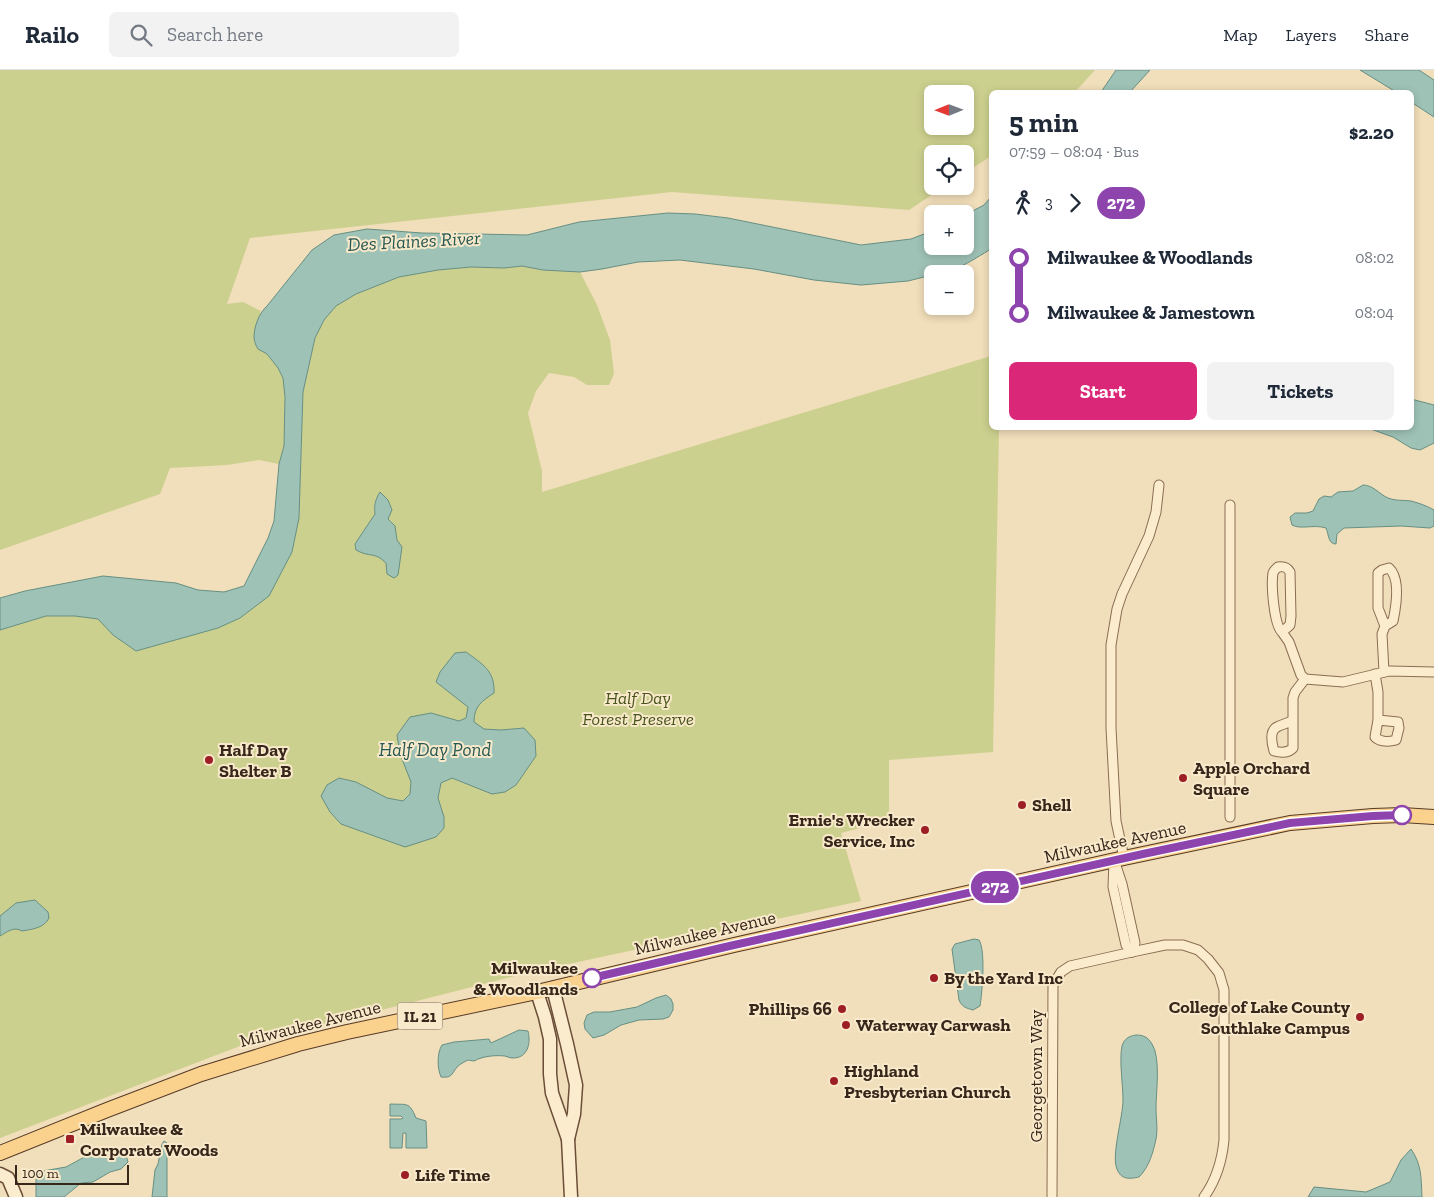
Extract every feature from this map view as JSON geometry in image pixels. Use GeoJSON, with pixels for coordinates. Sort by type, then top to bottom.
{"type":"FeatureCollection","features":[{"type":"Feature","properties":{"kind":"main road","name":"Milwaukee Avenue"},"geometry":{"type":"LineString","coordinates":[[0,1153],[167,1087],[246,1059],[345,1032],[537,992],[638,967],[1290,823],[1373,816],[1434,817]]}},
{"type":"Feature","properties":{"kind":"street"},"geometry":{"type":"LineString","coordinates":[[1132,952],[1126,945],[1112,887],[1119,860],[1111,728],[1111,645],[1117,609],[1122,594],[1154,520],[1159,484]]}},
{"type":"Feature","properties":{"kind":"street"},"geometry":{"type":"LineString","coordinates":[[1230,505],[1230,817]]}},
{"type":"Feature","properties":{"kind":"street"},"geometry":{"type":"LineString","coordinates":[[1282,632],[1290,625],[1291,616],[1290,572],[1288,568],[1283,566],[1278,568],[1273,574],[1273,598],[1277,625],[1289,642],[1301,675],[1305,679],[1343,682],[1389,671],[1434,672]]}},
{"type":"Feature","properties":{"kind":"street"},"geometry":{"type":"LineString","coordinates":[[1378,720],[1382,634],[1385,626],[1393,621],[1396,600],[1394,572],[1389,568],[1378,573],[1377,578],[1378,608],[1385,626]]}},
{"type":"Feature","properties":{"kind":"street"},"geometry":{"type":"LineString","coordinates":[[1292,720],[1293,698],[1295,692],[1305,679]]}},
{"type":"Feature","properties":{"kind":"street","name":"Georgetown Way"},"geometry":{"type":"LineString","coordinates":[[1052,1197],[1054,985],[1060,972],[1070,966],[1172,944],[1189,946],[1198,950],[1219,972],[1223,982],[1224,1140],[1222,1160],[1218,1172],[1212,1186],[1204,1197]]}},
{"type":"Feature","properties":{"kind":"street"},"geometry":{"type":"LineString","coordinates":[[553,988],[576,1085],[574,1114],[568,1139]]}},
{"type":"Feature","properties":{"kind":"street"},"geometry":{"type":"LineString","coordinates":[[537,992],[550,1039],[552,1093],[568,1139],[571,1197]]}},
{"type":"Feature","properties":{"kind":"street"},"geometry":{"type":"LineString","coordinates":[[0,1174],[8,1178],[16,1197]]}},
{"type":"Feature","properties":{"kind":"green space"},"geometry":{"type":"Polygon","coordinates":[[[0,70],[1095,70],[1077,90],[989,90],[989,157],[974,167],[974,145],[924,145],[924,195],[932,195],[909,210],[672,192],[250,238],[227,304],[243,302],[261,311],[254,338],[258,349],[267,354],[283,378],[285,397],[284,446],[279,464],[259,460],[227,465],[170,468],[160,494],[0,550],[0,70]]]}},
{"type":"Feature","properties":{"kind":"green space","name":"Half Day Forest Preserve"},"geometry":{"type":"Polygon","coordinates":[[[522,266],[543,270],[580,272],[597,305],[610,340],[614,374],[609,385],[587,385],[574,377],[549,373],[536,391],[528,413],[542,471],[542,492],[989,357],[989,430],[999,430],[993,752],[889,760],[889,820],[841,833],[861,901],[527,973],[240,1046],[0,1138],[0,618],[15,612],[225,607],[271,575],[299,518],[303,392],[315,338],[324,320],[336,306],[356,294],[399,277],[438,270],[471,267],[504,268],[522,266]],[[376,498],[375,514],[355,544],[395,526],[376,498]]]}},
{"type":"Feature","properties":{"kind":"water"},"geometry":{"type":"Polygon","coordinates":[[[1116,70],[1150,70],[1132,90],[1102,90],[1116,70]]]}},
{"type":"Feature","properties":{"kind":"water"},"geometry":{"type":"Polygon","coordinates":[[[1360,70],[1419,70],[1434,80],[1434,117],[1414,104],[1414,90],[1393,90],[1360,70]]]}},
{"type":"Feature","properties":{"kind":"water","name":"Des Plaines River"},"geometry":{"type":"Polygon","coordinates":[[[989,199],[989,250],[962,265],[924,265],[924,277],[908,281],[861,285],[680,260],[638,262],[580,272],[543,270],[522,266],[438,270],[399,277],[356,294],[336,306],[324,320],[315,338],[303,392],[299,518],[292,552],[269,596],[240,618],[218,628],[136,651],[113,635],[98,619],[75,616],[46,616],[0,630],[0,598],[25,591],[103,576],[176,583],[198,590],[224,592],[244,586],[268,538],[274,521],[279,464],[284,446],[285,397],[283,378],[267,354],[257,348],[254,339],[257,320],[312,250],[334,235],[367,229],[422,233],[527,235],[579,222],[668,213],[728,218],[861,245],[911,239],[924,234],[924,255],[974,255],[974,210],[984,205],[989,199]]]}},
{"type":"Feature","properties":{"kind":"water"},"geometry":{"type":"Polygon","coordinates":[[[1414,400],[1434,405],[1434,443],[1420,450],[1411,448],[1393,437],[1374,430],[1414,430],[1414,400]]]}},
{"type":"Feature","properties":{"kind":"water"},"geometry":{"type":"Polygon","coordinates":[[[1363,485],[1373,488],[1388,498],[1411,501],[1434,510],[1434,526],[1430,528],[1401,526],[1344,528],[1337,534],[1336,544],[1333,544],[1330,541],[1326,528],[1292,525],[1290,517],[1295,513],[1313,511],[1319,499],[1324,496],[1331,497],[1338,492],[1353,491],[1363,485]]]}},
{"type":"Feature","properties":{"kind":"water"},"geometry":{"type":"Polygon","coordinates":[[[380,492],[388,500],[392,510],[388,519],[395,526],[397,540],[402,547],[398,575],[394,578],[387,574],[386,563],[382,559],[356,550],[355,544],[375,514],[375,503],[380,492]]]}},
{"type":"Feature","properties":{"kind":"water","name":"Half Day Pond"},"geometry":{"type":"Polygon","coordinates":[[[466,652],[486,668],[494,685],[494,693],[477,708],[474,722],[484,729],[524,728],[535,740],[536,756],[516,785],[505,792],[492,794],[452,778],[441,783],[438,798],[444,817],[444,828],[436,837],[405,847],[341,824],[330,812],[321,796],[327,785],[339,778],[356,782],[387,798],[403,801],[410,794],[411,782],[400,754],[397,735],[410,717],[431,713],[459,721],[466,718],[468,707],[436,682],[440,672],[455,653],[466,652]]]}},
{"type":"Feature","properties":{"kind":"water"},"geometry":{"type":"Polygon","coordinates":[[[35,900],[48,912],[49,918],[47,921],[38,928],[22,931],[13,929],[0,936],[0,916],[16,903],[35,900]]]}},
{"type":"Feature","properties":{"kind":"water"},"geometry":{"type":"Polygon","coordinates":[[[974,939],[979,940],[981,946],[983,973],[980,1006],[973,1010],[964,1007],[959,1000],[952,949],[955,944],[974,939]]]}},
{"type":"Feature","properties":{"kind":"water"},"geometry":{"type":"Polygon","coordinates":[[[666,995],[673,1004],[673,1010],[669,1017],[639,1020],[621,1025],[604,1035],[593,1038],[585,1029],[584,1023],[587,1015],[594,1012],[610,1012],[637,1007],[666,995]]]}},
{"type":"Feature","properties":{"kind":"water"},"geometry":{"type":"Polygon","coordinates":[[[519,1030],[528,1031],[529,1036],[529,1045],[522,1055],[513,1058],[493,1056],[474,1061],[468,1060],[458,1066],[449,1076],[441,1077],[438,1061],[442,1045],[489,1039],[491,1043],[519,1030]]]}},
{"type":"Feature","properties":{"kind":"water"},"geometry":{"type":"Polygon","coordinates":[[[1136,1035],[1143,1036],[1149,1040],[1155,1050],[1157,1131],[1150,1160],[1145,1169],[1139,1177],[1129,1178],[1123,1177],[1119,1173],[1115,1155],[1123,1100],[1122,1046],[1127,1038],[1136,1035]]]}},
{"type":"Feature","properties":{"kind":"water"},"geometry":{"type":"Polygon","coordinates":[[[390,1104],[407,1105],[416,1118],[426,1121],[427,1148],[406,1148],[406,1133],[403,1133],[402,1148],[390,1148],[390,1119],[403,1118],[401,1116],[390,1116],[390,1104]]]}},
{"type":"Feature","properties":{"kind":"water"},"geometry":{"type":"Polygon","coordinates":[[[164,1141],[167,1143],[167,1197],[152,1197],[155,1170],[164,1141]]]}},
{"type":"Feature","properties":{"kind":"water"},"geometry":{"type":"Polygon","coordinates":[[[1411,1149],[1419,1166],[1422,1197],[1308,1197],[1314,1187],[1366,1192],[1390,1182],[1401,1160],[1411,1149]]]}},
{"type":"Feature","properties":{"kind":"water"},"geometry":{"type":"Polygon","coordinates":[[[108,1150],[125,1152],[128,1162],[121,1169],[110,1172],[93,1182],[81,1183],[64,1197],[36,1197],[36,1179],[43,1171],[66,1167],[90,1154],[108,1150]]]}},
{"type":"Feature","properties":{"kind":"bus line","name":"272"},"geometry":{"type":"LineString","coordinates":[[592,978],[1124,858],[1290,823],[1402,815]]}},
{"type":"Feature","properties":{"kind":"place","name":"Half Day Shelter B"},"geometry":{"type":"Point","coordinates":[209,760]}},
{"type":"Feature","properties":{"kind":"place","name":"Apple Orchard Square"},"geometry":{"type":"Point","coordinates":[1183,778]}},
{"type":"Feature","properties":{"kind":"place","name":"Shell"},"geometry":{"type":"Point","coordinates":[1022,805]}},
{"type":"Feature","properties":{"kind":"place","name":"Ernie's Wrecker Service, Inc"},"geometry":{"type":"Point","coordinates":[925,830]}},
{"type":"Feature","properties":{"kind":"place","name":"Milwaukee & Woodlands"},"geometry":{"type":"Point","coordinates":[592,978]}},
{"type":"Feature","properties":{"kind":"place","name":"By the Yard Inc"},"geometry":{"type":"Point","coordinates":[934,978]}},
{"type":"Feature","properties":{"kind":"place","name":"Phillips 66"},"geometry":{"type":"Point","coordinates":[842,1009]}},
{"type":"Feature","properties":{"kind":"place","name":"College of Lake County Southlake Campus"},"geometry":{"type":"Point","coordinates":[1360,1017]}},
{"type":"Feature","properties":{"kind":"place","name":"Waterway Carwash"},"geometry":{"type":"Point","coordinates":[846,1025]}},
{"type":"Feature","properties":{"kind":"place","name":"Highland Presbyterian Church"},"geometry":{"type":"Point","coordinates":[834,1081]}},
{"type":"Feature","properties":{"kind":"place","name":"Milwaukee & Corporate Woods"},"geometry":{"type":"Point","coordinates":[70,1139]}},
{"type":"Feature","properties":{"kind":"place","name":"Life Time"},"geometry":{"type":"Point","coordinates":[405,1175]}}]}
